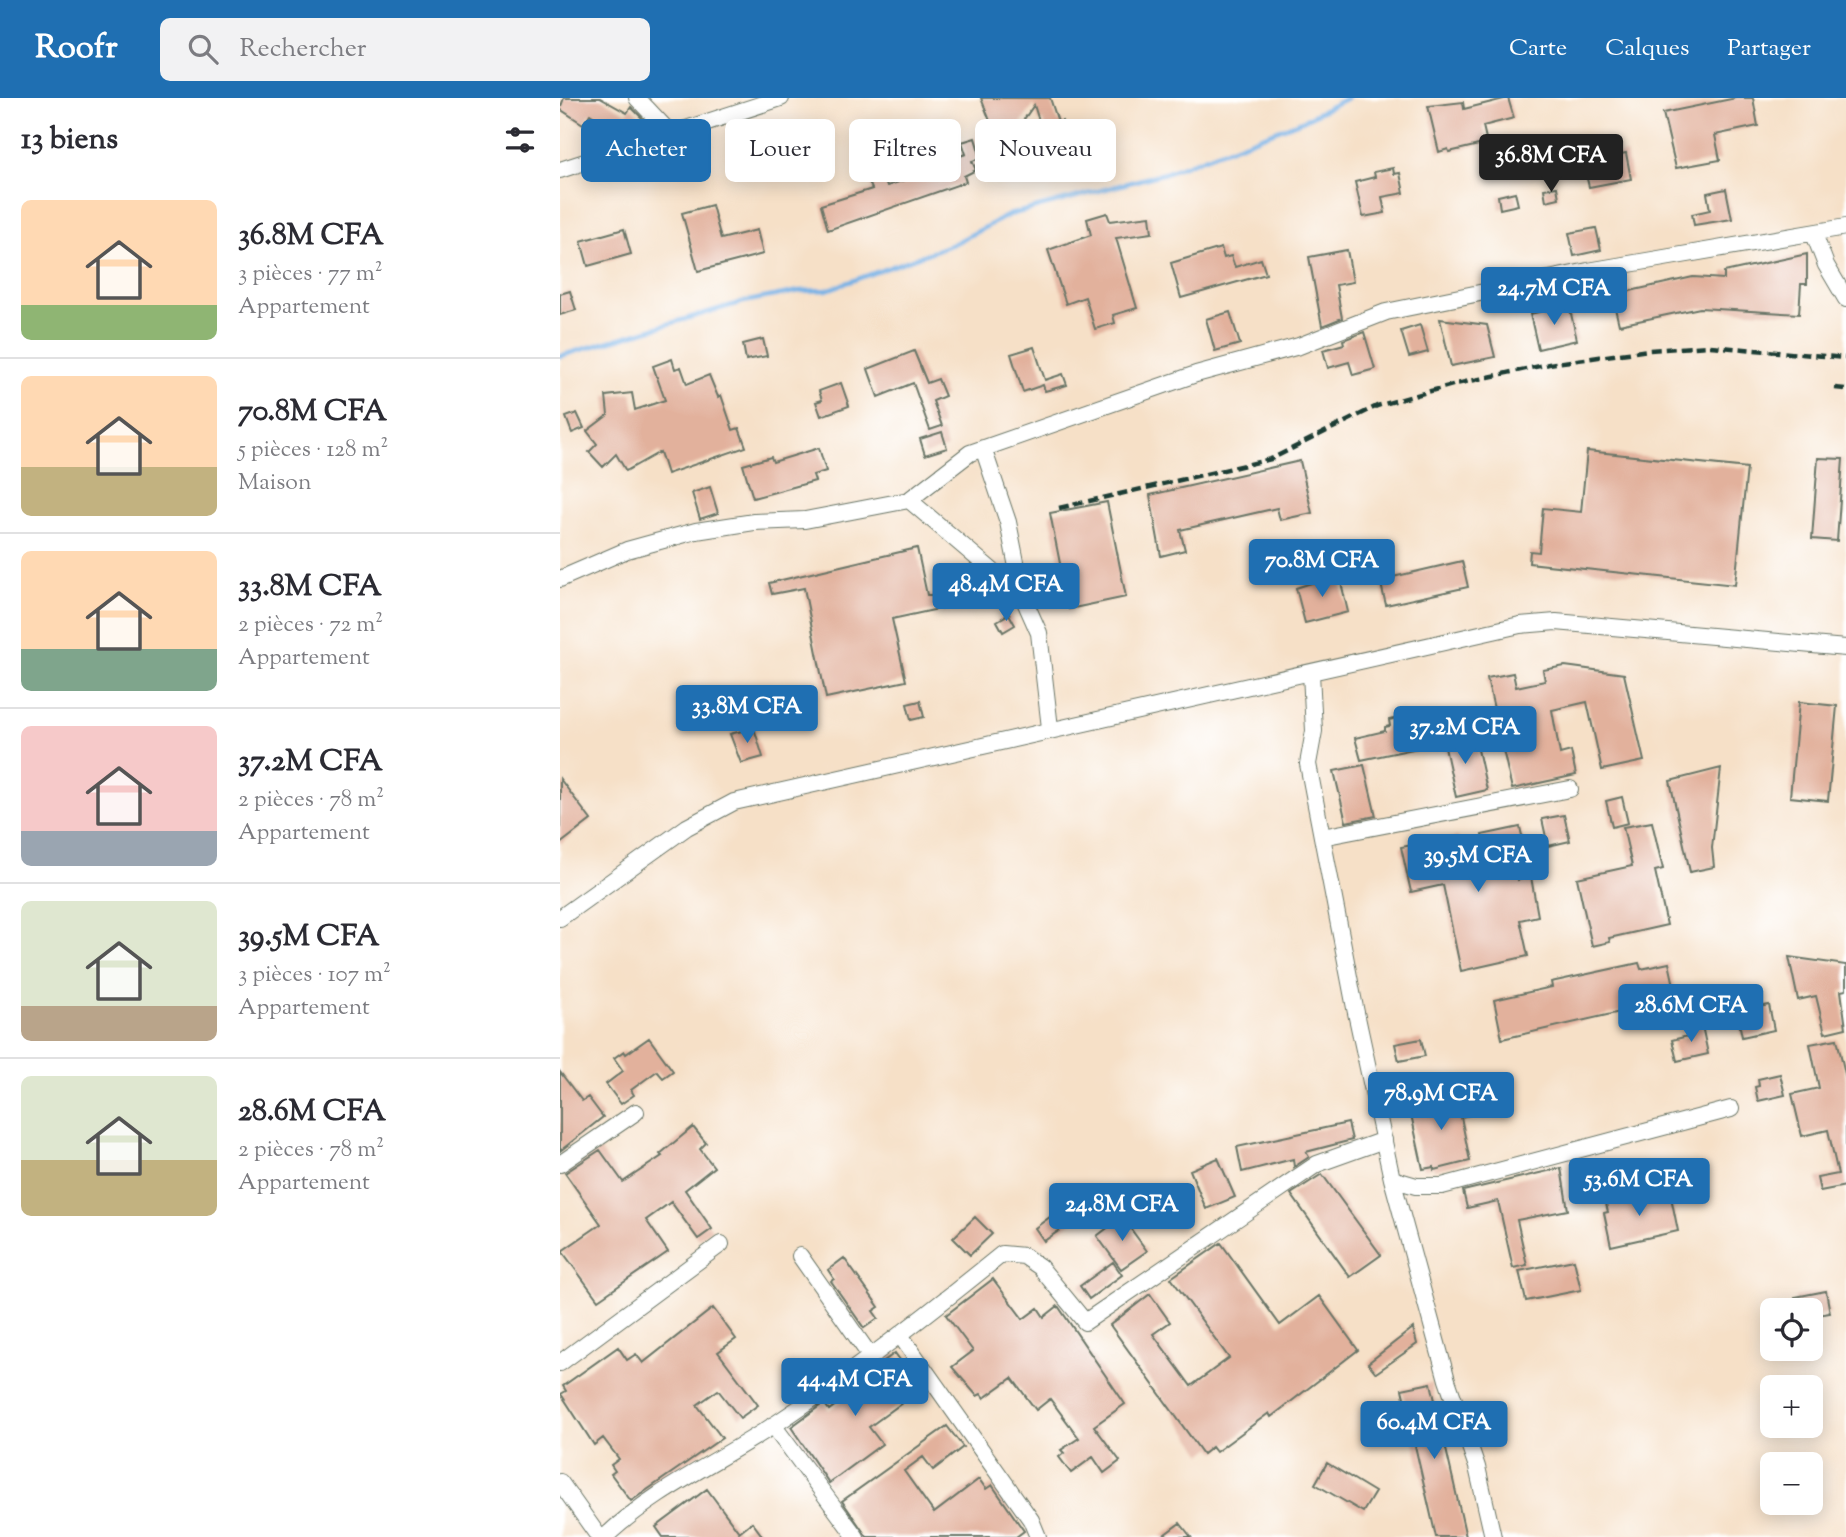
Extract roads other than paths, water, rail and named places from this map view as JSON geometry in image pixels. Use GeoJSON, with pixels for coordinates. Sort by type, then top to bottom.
{"type":"FeatureCollection","features":[{"type":"Feature","properties":{"kind":"street"},"geometry":{"type":"LineString","coordinates":[[637,98],[657,119]]}},
{"type":"Feature","properties":{"kind":"street"},"geometry":{"type":"LineString","coordinates":[[711,120],[781,98]]}},
{"type":"Feature","properties":{"kind":"street"},"geometry":{"type":"LineString","coordinates":[[560,170],[581,163]]}},
{"type":"Feature","properties":{"kind":"street"},"geometry":{"type":"LineString","coordinates":[[560,579],[627,550],[696,531],[754,522],[805,520],[909,500],[939,474],[970,453],[1196,374],[1299,346],[1386,312],[1588,271],[1846,227]]}},
{"type":"Feature","properties":{"kind":"street"},"geometry":{"type":"LineString","coordinates":[[1814,234],[1826,265],[1846,299]]}},
{"type":"Feature","properties":{"kind":"street"},"geometry":{"type":"LineString","coordinates":[[983,448],[1008,522],[1023,597],[1039,633],[1050,728]]}},
{"type":"Feature","properties":{"kind":"street"},"geometry":{"type":"LineString","coordinates":[[909,500],[1023,597]]}},
{"type":"Feature","properties":{"kind":"street"},"geometry":{"type":"LineString","coordinates":[[560,918],[687,827],[734,802],[1050,728],[1311,673],[1520,625],[1556,622],[1846,648]]}},
{"type":"Feature","properties":{"kind":"street"},"geometry":{"type":"LineString","coordinates":[[1311,673],[1314,731],[1308,764],[1363,1048],[1392,1179],[1447,1380],[1477,1467],[1493,1537]]}},
{"type":"Feature","properties":{"kind":"street"},"geometry":{"type":"LineString","coordinates":[[1322,837],[1570,789]]}},
{"type":"Feature","properties":{"kind":"street"},"geometry":{"type":"LineString","coordinates":[[1392,1179],[1416,1186],[1442,1186],[1546,1161],[1701,1115],[1731,1110]]}},
{"type":"Feature","properties":{"kind":"street"},"geometry":{"type":"LineString","coordinates":[[560,1164],[636,1112]]}},
{"type":"Feature","properties":{"kind":"street"},"geometry":{"type":"LineString","coordinates":[[605,1537],[633,1510],[773,1425],[871,1357],[1002,1254],[1024,1256],[1040,1268],[1085,1322],[1317,1164],[1384,1140]]}},
{"type":"Feature","properties":{"kind":"street"},"geometry":{"type":"LineString","coordinates":[[560,1363],[722,1244]]}},
{"type":"Feature","properties":{"kind":"street"},"geometry":{"type":"LineString","coordinates":[[800,1256],[871,1357]]}},
{"type":"Feature","properties":{"kind":"street"},"geometry":{"type":"LineString","coordinates":[[900,1335],[1031,1520],[1038,1537]]}},
{"type":"Feature","properties":{"kind":"street"},"geometry":{"type":"LineString","coordinates":[[773,1425],[856,1537]]}},
{"type":"Feature","properties":{"kind":"street"},"geometry":{"type":"LineString","coordinates":[[560,1482],[599,1537]]}},
{"type":"Feature","properties":{"kind":"waterway"},"geometry":{"type":"LineString","coordinates":[[560,356],[743,302],[800,291],[827,290],[953,244],[1009,215],[1165,173],[1302,121],[1347,98]]}},
{"type":"Feature","properties":{"kind":"railway"},"geometry":{"type":"LineString","coordinates":[[1059,508],[1271,459],[1377,406],[1456,384],[1549,364],[1649,350],[1710,346],[1846,358]]}},
{"type":"Feature","properties":{"kind":"railway"},"geometry":{"type":"LineString","coordinates":[[1835,388],[1846,389]]}}]}
